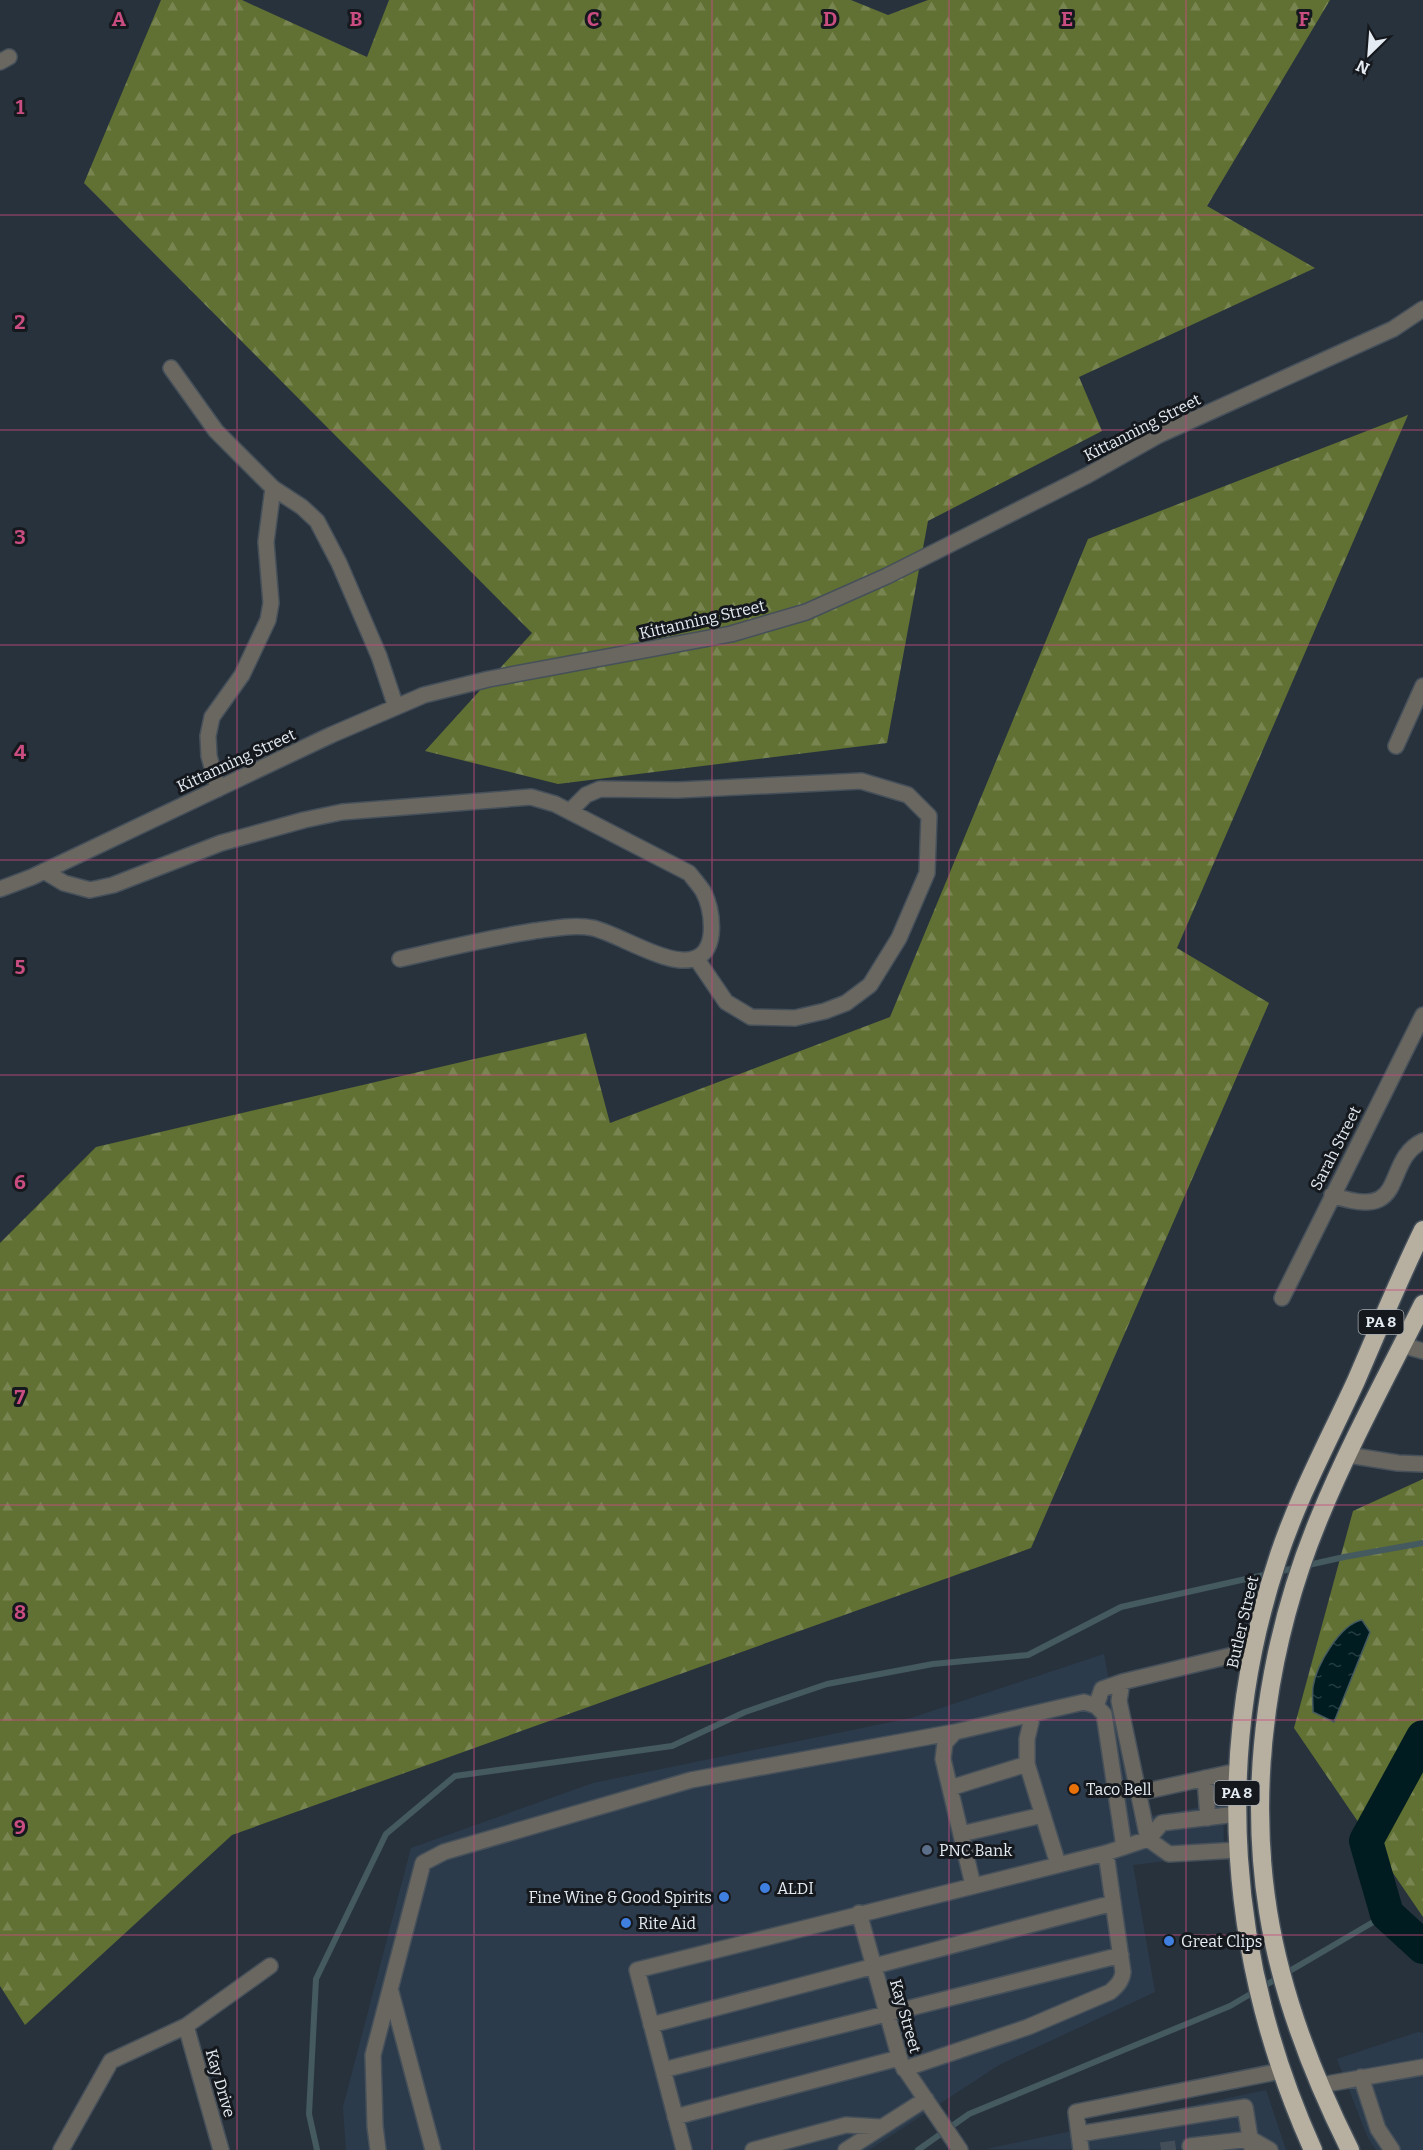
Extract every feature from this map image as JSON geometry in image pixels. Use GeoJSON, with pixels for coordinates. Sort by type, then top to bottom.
{"type":"FeatureCollection","features":[{"type":"Feature","properties":{"kind":"highway","name":"Butler Street"},"geometry":{"type":"LineString","coordinates":[[1281,2071],[1251,1965],[1238,1850],[1238,1771],[1243,1719],[1254,1650],[1260,1622],[1290,1523],[1423,1230]]}},
{"type":"Feature","properties":{"kind":"highway","name":"PA 8"},"geometry":{"type":"LineString","coordinates":[[1350,2150],[1305,2042],[1278,1958],[1268,1910],[1261,1814],[1267,1712],[1286,1616],[1319,1516],[1423,1304]]}},
{"type":"Feature","properties":{"kind":"highway","name":"PA 8"},"geometry":{"type":"LineString","coordinates":[[1281,2071],[1312,2150]]}},
{"type":"Feature","properties":{"kind":"street","name":"Kittanning Street"},"geometry":{"type":"LineString","coordinates":[[0,889],[44,871],[424,695],[489,679],[731,634],[806,612],[887,576],[1088,475],[1159,435],[1394,329],[1423,309]]}},
{"type":"Feature","properties":{"kind":"street"},"geometry":{"type":"LineString","coordinates":[[171,368],[216,431],[273,488],[302,507],[317,521],[339,563],[379,656],[396,707]]}},
{"type":"Feature","properties":{"kind":"street"},"geometry":{"type":"LineString","coordinates":[[218,789],[209,756],[208,736],[212,717],[242,675],[268,620],[271,603],[266,542],[273,488]]}},
{"type":"Feature","properties":{"kind":"street"},"geometry":{"type":"LineString","coordinates":[[1396,746],[1423,686]]}},
{"type":"Feature","properties":{"kind":"street"},"geometry":{"type":"LineString","coordinates":[[570,812],[586,795],[600,789],[690,789],[861,781],[908,795],[929,816],[927,873],[899,938],[870,985],[846,1003],[795,1018],[751,1017],[726,1002],[696,958]]}},
{"type":"Feature","properties":{"kind":"street"},"geometry":{"type":"LineString","coordinates":[[44,871],[64,883],[90,890],[112,885],[221,843],[342,813],[531,797],[570,812],[689,873],[704,893],[710,913],[711,936],[707,949],[696,958],[676,960],[593,928],[569,926],[491,938],[400,959]]}},
{"type":"Feature","properties":{"kind":"street","name":"Sarah Street"},"geometry":{"type":"LineString","coordinates":[[1282,1298],[1423,1015]]}},
{"type":"Feature","properties":{"kind":"street"},"geometry":{"type":"LineString","coordinates":[[1332,1195],[1360,1202],[1385,1195],[1413,1147],[1423,1141]]}},
{"type":"Feature","properties":{"kind":"street"},"geometry":{"type":"LineString","coordinates":[[1402,1345],[1423,1351]]}},
{"type":"Feature","properties":{"kind":"street"},"geometry":{"type":"LineString","coordinates":[[1348,1455],[1398,1463],[1423,1464]]}},
{"type":"Feature","properties":{"kind":"street"},"geometry":{"type":"LineString","coordinates":[[1096,1706],[1102,1689],[1122,1682],[1254,1650]]}},
{"type":"Feature","properties":{"kind":"street"},"geometry":{"type":"LineString","coordinates":[[1122,1682],[1119,1701],[1148,1839],[1169,1854],[1238,1850]]}},
{"type":"Feature","properties":{"kind":"street"},"geometry":{"type":"LineString","coordinates":[[378,2150],[373,2055],[423,1863],[444,1852],[691,1780],[955,1732],[1084,1701],[1096,1706],[1104,1714],[1124,1847]]}},
{"type":"Feature","properties":{"kind":"street"},"geometry":{"type":"LineString","coordinates":[[1034,1714],[1027,1739],[1027,1764],[1058,1864]]}},
{"type":"Feature","properties":{"kind":"street"},"geometry":{"type":"LineString","coordinates":[[955,1732],[945,1743],[943,1759],[973,1885]]}},
{"type":"Feature","properties":{"kind":"street"},"geometry":{"type":"LineString","coordinates":[[950,1788],[1027,1764]]}},
{"type":"Feature","properties":{"kind":"street"},"geometry":{"type":"LineString","coordinates":[[1138,1792],[1238,1771]]}},
{"type":"Feature","properties":{"kind":"street"},"geometry":{"type":"LineString","coordinates":[[1206,1778],[1208,1818]]}},
{"type":"Feature","properties":{"kind":"street"},"geometry":{"type":"LineString","coordinates":[[684,2150],[637,1970],[859,1912],[1106,1853],[1148,1839],[1162,1823],[1237,1814]]}},
{"type":"Feature","properties":{"kind":"street"},"geometry":{"type":"LineString","coordinates":[[961,1834],[1043,1815]]}},
{"type":"Feature","properties":{"kind":"street"},"geometry":{"type":"LineString","coordinates":[[675,2117],[901,2064],[1028,2027],[1110,1992],[1122,1979],[1121,1955],[1106,1853]]}},
{"type":"Feature","properties":{"kind":"street"},"geometry":{"type":"LineString","coordinates":[[651,2025],[1113,1903]]}},
{"type":"Feature","properties":{"kind":"street","name":"Kay Street"},"geometry":{"type":"LineString","coordinates":[[859,1912],[901,2064],[960,2150]]}},
{"type":"Feature","properties":{"kind":"street"},"geometry":{"type":"LineString","coordinates":[[663,2070],[1121,1955]]}},
{"type":"Feature","properties":{"kind":"street"},"geometry":{"type":"LineString","coordinates":[[61,2150],[111,2061],[186,2026],[270,1966]]}},
{"type":"Feature","properties":{"kind":"street"},"geometry":{"type":"LineString","coordinates":[[390,1989],[433,2150]]}},
{"type":"Feature","properties":{"kind":"street","name":"Kay Drive"},"geometry":{"type":"LineString","coordinates":[[186,2026],[221,2150]]}},
{"type":"Feature","properties":{"kind":"street"},"geometry":{"type":"LineString","coordinates":[[1321,2085],[1423,2067]]}},
{"type":"Feature","properties":{"kind":"street"},"geometry":{"type":"LineString","coordinates":[[1081,2150],[1076,2112],[1281,2071]]}},
{"type":"Feature","properties":{"kind":"street"},"geometry":{"type":"LineString","coordinates":[[1361,2077],[1378,2129],[1392,2150]]}},
{"type":"Feature","properties":{"kind":"street"},"geometry":{"type":"LineString","coordinates":[[846,2150],[926,2099]]}},
{"type":"Feature","properties":{"kind":"street"},"geometry":{"type":"LineString","coordinates":[[1079,2134],[1245,2106],[1252,2144]]}},
{"type":"Feature","properties":{"kind":"street"},"geometry":{"type":"LineString","coordinates":[[753,2150],[846,2125],[881,2127]]}},
{"type":"Feature","properties":{"kind":"street"},"geometry":{"type":"LineString","coordinates":[[1190,2146],[1252,2144],[1270,2150]]}},
{"type":"Feature","properties":{"kind":"shaded area"},"geometry":{"type":"Polygon","coordinates":[[[1104,1654],[1134,1819],[1223,1803],[1224,1854],[1133,1865],[1155,1992],[999,2065],[869,2150],[346,2150],[343,2107],[411,1848],[593,1783],[911,1718],[1104,1654]]]}},
{"type":"Feature","properties":{"kind":"shaded area"},"geometry":{"type":"Polygon","coordinates":[[[1418,2032],[1423,2033],[1423,2150],[1376,2150],[1368,2138],[1337,2059],[1418,2032]]]}},
{"type":"Feature","properties":{"kind":"shaded area"},"geometry":{"type":"Polygon","coordinates":[[[1266,2090],[1286,2150],[986,2149],[1266,2090]]]}},
{"type":"Feature","properties":{"kind":"green space"},"geometry":{"type":"Polygon","coordinates":[[[161,0],[242,0],[367,57],[389,0],[851,0],[888,15],[928,0],[1330,0],[1207,206],[1315,268],[1079,377],[1102,431],[928,521],[887,743],[558,784],[425,751],[532,633],[84,183],[161,0]]]}},
{"type":"Feature","properties":{"kind":"green space"},"geometry":{"type":"Polygon","coordinates":[[[1408,415],[1177,948],[1269,1003],[1031,1548],[232,1835],[25,2025],[0,1986],[0,1243],[96,1147],[586,1033],[610,1123],[890,1017],[1088,539],[1408,415]]]}},
{"type":"Feature","properties":{"kind":"green space"},"geometry":{"type":"Polygon","coordinates":[[[1423,1479],[1423,1917],[1294,1728],[1353,1511],[1423,1479]]]}},
{"type":"Feature","properties":{"kind":"water"},"geometry":{"type":"Polygon","coordinates":[[[1362,1620],[1370,1632],[1334,1722],[1313,1712],[1315,1678],[1330,1647],[1338,1637],[1345,1629],[1362,1620]]]}},
{"type":"Feature","properties":{"kind":"waterway"},"geometry":{"type":"LineString","coordinates":[[317,2150],[309,2114],[316,1979],[386,1834],[455,1776],[672,1746],[745,1712],[827,1684],[933,1664],[1028,1655],[1121,1607],[1344,1557],[1423,1543]]}},
{"type":"Feature","properties":{"kind":"waterway"},"geometry":{"type":"LineString","coordinates":[[1423,1737],[1366,1841],[1387,1914],[1423,1947]]}},
{"type":"Feature","properties":{"kind":"waterway"},"geometry":{"type":"LineString","coordinates":[[918,2150],[969,2114],[1230,2006],[1387,1914]]}},
{"type":"Feature","properties":{"kind":"tunnel"},"geometry":{"type":"LineString","coordinates":[[1161,2150],[1190,2146]]}},
{"type":"Feature","properties":{"kind":"place","name":"Taco Bell"},"geometry":{"type":"Point","coordinates":[1074,1789]}},
{"type":"Feature","properties":{"kind":"place","name":"PNC Bank"},"geometry":{"type":"Point","coordinates":[927,1850]}},
{"type":"Feature","properties":{"kind":"place","name":"ALDI"},"geometry":{"type":"Point","coordinates":[765,1888]}},
{"type":"Feature","properties":{"kind":"place","name":"Fine Wine & Good Spirits"},"geometry":{"type":"Point","coordinates":[724,1897]}},
{"type":"Feature","properties":{"kind":"place","name":"Rite Aid"},"geometry":{"type":"Point","coordinates":[626,1923]}},
{"type":"Feature","properties":{"kind":"place","name":"Great Clips"},"geometry":{"type":"Point","coordinates":[1169,1941]}}]}
